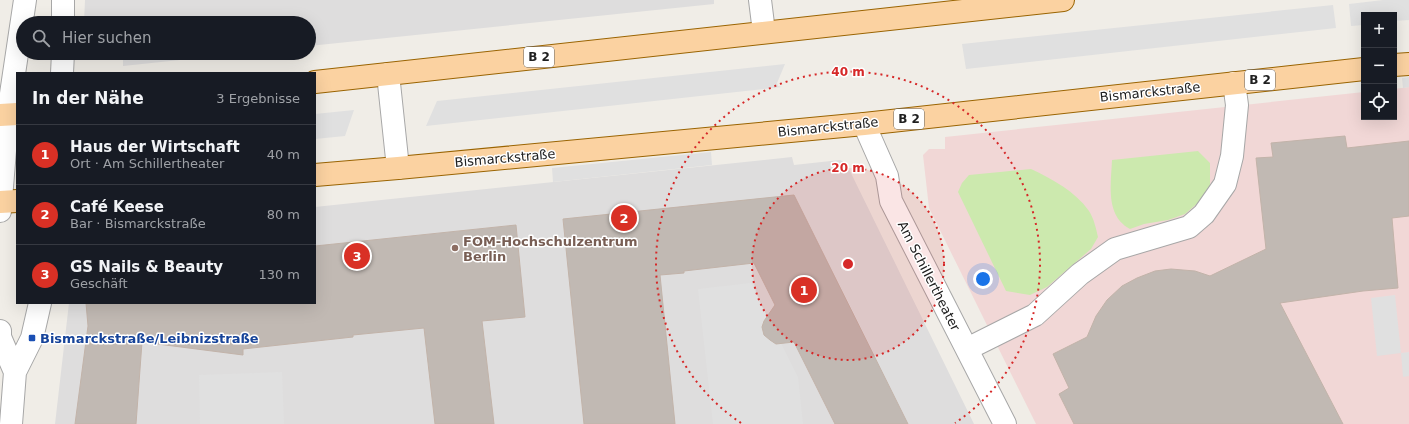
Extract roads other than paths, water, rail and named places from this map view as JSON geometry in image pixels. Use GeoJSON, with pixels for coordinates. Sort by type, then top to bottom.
{"type":"FeatureCollection","features":[{"type":"Feature","properties":{"kind":"main road","name":"B 2"},"geometry":{"type":"LineString","coordinates":[[316,82],[1063,0]]}},
{"type":"Feature","properties":{"kind":"main road"},"geometry":{"type":"LineString","coordinates":[[1397,65],[1409,64]]}},
{"type":"Feature","properties":{"kind":"main road","name":"Bismarckstraße"},"geometry":{"type":"LineString","coordinates":[[316,175],[864,124],[1361,69]]}},
{"type":"Feature","properties":{"kind":"street"},"geometry":{"type":"LineString","coordinates":[[23,16],[25,0]]}},
{"type":"Feature","properties":{"kind":"street"},"geometry":{"type":"LineString","coordinates":[[63,0],[63,16]]}},
{"type":"Feature","properties":{"kind":"street"},"geometry":{"type":"LineString","coordinates":[[760,0],[764,32]]}},
{"type":"Feature","properties":{"kind":"street"},"geometry":{"type":"LineString","coordinates":[[4,204],[8,114],[16,60]]}},
{"type":"Feature","properties":{"kind":"street"},"geometry":{"type":"LineString","coordinates":[[62,72],[63,60]]}},
{"type":"Feature","properties":{"kind":"street"},"geometry":{"type":"LineString","coordinates":[[388,74],[398,168]]}},
{"type":"Feature","properties":{"kind":"street"},"geometry":{"type":"LineString","coordinates":[[967,349],[1035,315],[1080,274],[1115,249],[1189,227],[1204,214],[1225,184],[1232,156],[1237,105],[1234,83]]}},
{"type":"Feature","properties":{"kind":"street","name":"Am Schillertheater"},"geometry":{"type":"LineString","coordinates":[[864,124],[887,176],[891,201],[1005,424]]}},
{"type":"Feature","properties":{"kind":"street"},"geometry":{"type":"LineString","coordinates":[[11,424],[15,372],[32,338],[40,304]]}},
{"type":"Feature","properties":{"kind":"street"},"geometry":{"type":"LineString","coordinates":[[0,331],[0,337],[15,372]]}},
{"type":"Feature","properties":{"kind":"place","name":"Café Keese"},"geometry":{"type":"Point","coordinates":[624,218]}},
{"type":"Feature","properties":{"kind":"place","name":"FOM-Hochschulzentrum Berlin"},"geometry":{"type":"Point","coordinates":[455,248]}},
{"type":"Feature","properties":{"kind":"place","name":"GS Nails & Beauty"},"geometry":{"type":"Point","coordinates":[357,256]}},
{"type":"Feature","properties":{"kind":"place","name":"Haus der Wirtschaft"},"geometry":{"type":"Point","coordinates":[804,290]}},
{"type":"Feature","properties":{"kind":"place","name":"Bismarckstraße/Leibnizstraße"},"geometry":{"type":"Point","coordinates":[32,338]}}]}
